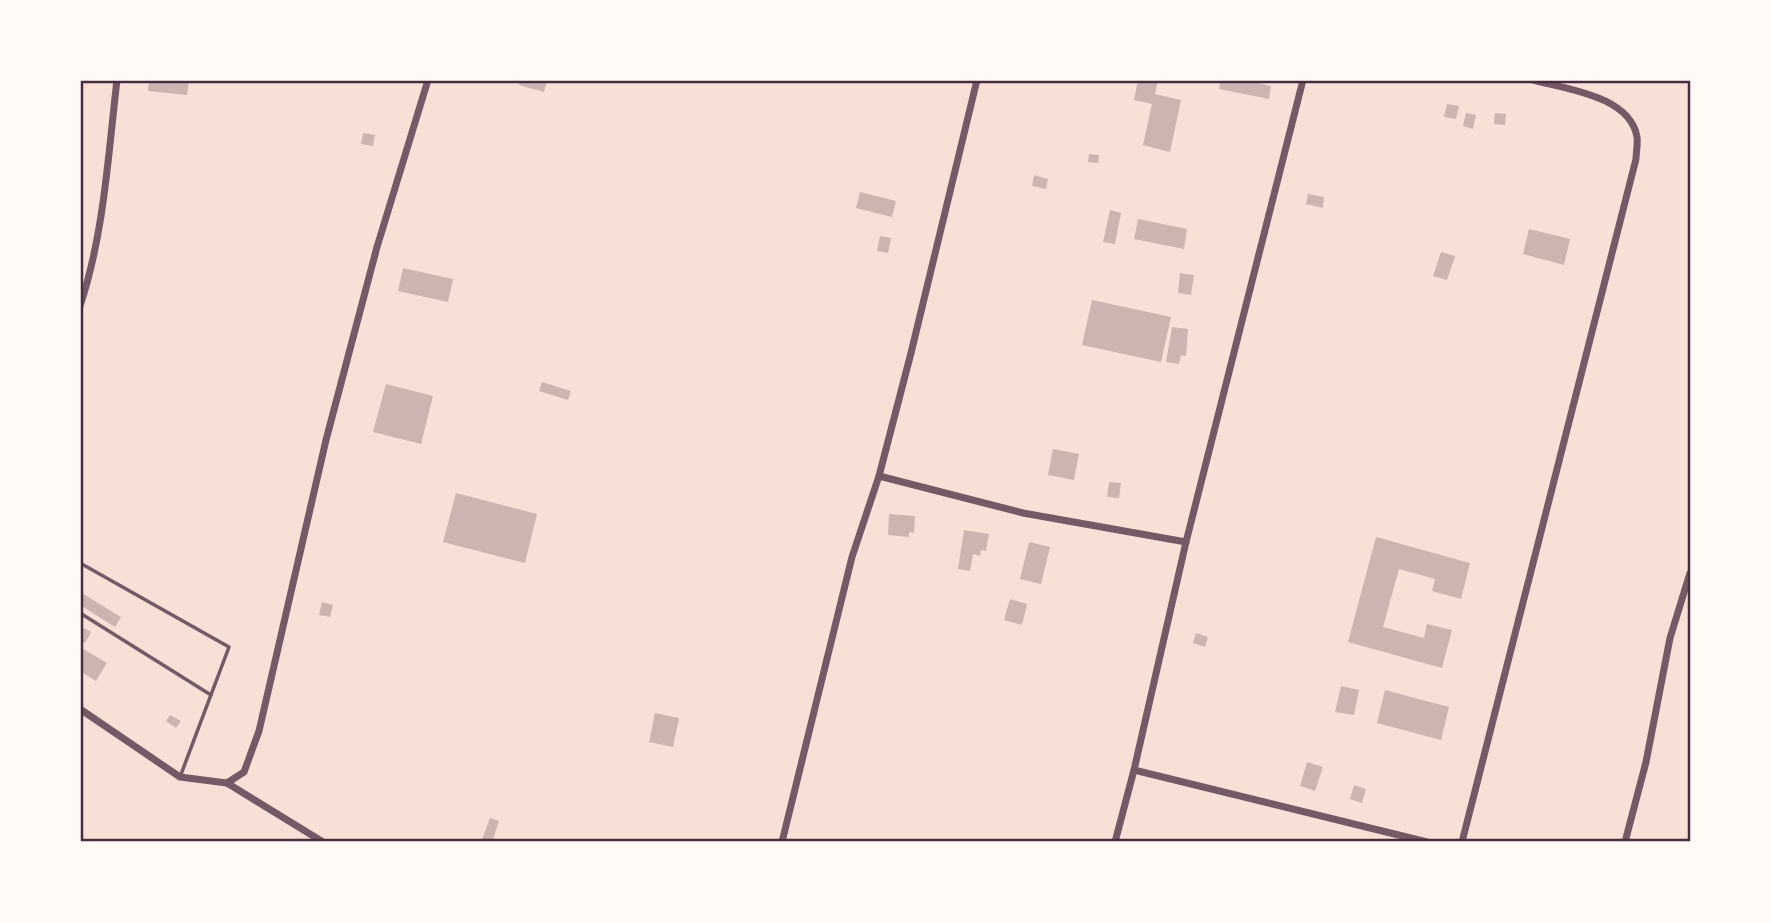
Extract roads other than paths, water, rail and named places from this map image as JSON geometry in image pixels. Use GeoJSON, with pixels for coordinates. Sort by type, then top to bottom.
{"type":"FeatureCollection","features":[{"type":"Feature","properties":{"kind":"street"},"geometry":{"type":"LineString","coordinates":[[80,306],[90,276],[99,231],[117,80]]}},
{"type":"Feature","properties":{"kind":"street"},"geometry":{"type":"LineString","coordinates":[[227,783],[244,772],[259,731],[329,427],[377,247],[428,80]]}},
{"type":"Feature","properties":{"kind":"street"},"geometry":{"type":"LineString","coordinates":[[782,842],[852,557],[879,477],[977,80]]}},
{"type":"Feature","properties":{"kind":"street"},"geometry":{"type":"LineString","coordinates":[[1115,842],[1186,542],[1303,80]]}},
{"type":"Feature","properties":{"kind":"street"},"geometry":{"type":"LineString","coordinates":[[1462,842],[1636,159],[1637,136],[1624,112],[1605,100],[1533,80]]}},
{"type":"Feature","properties":{"kind":"street"},"geometry":{"type":"LineString","coordinates":[[879,477],[1023,513],[1186,542]]}},
{"type":"Feature","properties":{"kind":"street"},"geometry":{"type":"LineString","coordinates":[[1625,842],[1646,762],[1670,638],[1690,573]]}},
{"type":"Feature","properties":{"kind":"street"},"geometry":{"type":"LineString","coordinates":[[80,709],[180,777],[227,783],[323,842]]}},
{"type":"Feature","properties":{"kind":"street"},"geometry":{"type":"LineString","coordinates":[[1134,770],[1427,842]]}},
{"type":"Feature","properties":{"kind":"lane"},"geometry":{"type":"LineString","coordinates":[[80,563],[229,647],[180,777]]}},
{"type":"Feature","properties":{"kind":"lane"},"geometry":{"type":"LineString","coordinates":[[80,613],[211,695]]}}]}
